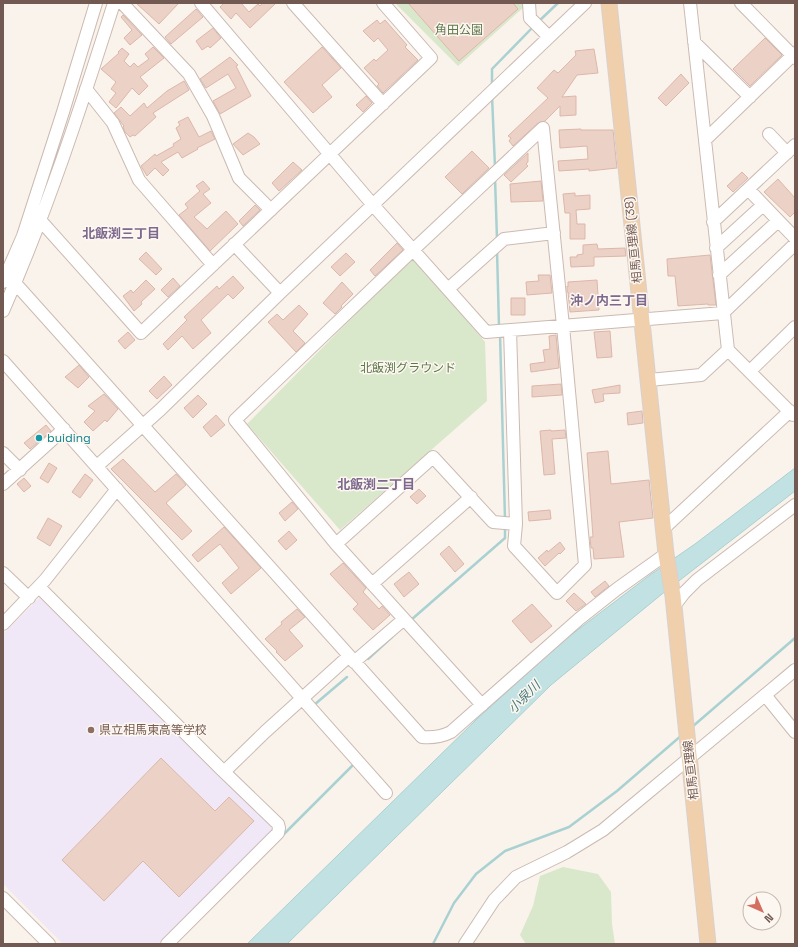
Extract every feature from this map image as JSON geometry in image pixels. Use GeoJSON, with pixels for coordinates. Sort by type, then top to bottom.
{"type":"FeatureCollection","features":[{"type":"Feature","properties":{"kind":"main road","name":"相馬亘理線 (38)"},"geometry":{"type":"LineString","coordinates":[[609,3],[666,557],[674,601]]}},
{"type":"Feature","properties":{"kind":"main road","name":"相馬亘理線"},"geometry":{"type":"LineString","coordinates":[[674,601],[708,944]]}},
{"type":"Feature","properties":{"kind":"street"},"geometry":{"type":"LineString","coordinates":[[3,282],[23,236],[96,3]]}},
{"type":"Feature","properties":{"kind":"street"},"geometry":{"type":"LineString","coordinates":[[201,3],[373,205],[486,332],[723,313],[795,244]]}},
{"type":"Feature","properties":{"kind":"street"},"geometry":{"type":"LineString","coordinates":[[293,3],[383,104]]}},
{"type":"Feature","properties":{"kind":"street"},"geometry":{"type":"LineString","coordinates":[[40,220],[141,333],[431,58],[383,3]]}},
{"type":"Feature","properties":{"kind":"street"},"geometry":{"type":"LineString","coordinates":[[529,3],[530,18],[541,29]]}},
{"type":"Feature","properties":{"kind":"street"},"geometry":{"type":"LineString","coordinates":[[97,466],[160,410],[280,293],[488,96],[499,85],[541,29],[585,3]]}},
{"type":"Feature","properties":{"kind":"street"},"geometry":{"type":"LineString","coordinates":[[663,529],[792,412],[728,350],[690,3]]}},
{"type":"Feature","properties":{"kind":"street"},"geometry":{"type":"LineString","coordinates":[[705,140],[794,56],[742,3]]}},
{"type":"Feature","properties":{"kind":"street"},"geometry":{"type":"LineString","coordinates":[[3,311],[40,220],[115,4],[189,74],[213,116],[239,178],[271,210]]}},
{"type":"Feature","properties":{"kind":"street"},"geometry":{"type":"LineString","coordinates":[[694,42],[750,96]]}},
{"type":"Feature","properties":{"kind":"street"},"geometry":{"type":"LineString","coordinates":[[86,89],[113,123],[139,180],[213,265]]}},
{"type":"Feature","properties":{"kind":"street"},"geometry":{"type":"LineString","coordinates":[[482,705],[406,623],[336,544],[235,420],[543,128],[585,565],[557,593],[514,546],[510,523],[503,331]]}},
{"type":"Feature","properties":{"kind":"street"},"geometry":{"type":"LineString","coordinates":[[713,222],[791,149],[769,134]]}},
{"type":"Feature","properties":{"kind":"street"},"geometry":{"type":"LineString","coordinates":[[748,189],[795,238]]}},
{"type":"Feature","properties":{"kind":"street"},"geometry":{"type":"LineString","coordinates":[[716,248],[763,205]]}},
{"type":"Feature","properties":{"kind":"street"},"geometry":{"type":"LineString","coordinates":[[719,275],[778,221]]}},
{"type":"Feature","properties":{"kind":"street"},"geometry":{"type":"LineString","coordinates":[[448,289],[504,239],[554,233]]}},
{"type":"Feature","properties":{"kind":"street"},"geometry":{"type":"LineString","coordinates":[[234,244],[280,293]]}},
{"type":"Feature","properties":{"kind":"street"},"geometry":{"type":"LineString","coordinates":[[15,283],[422,737],[441,737],[451,732],[579,619],[617,589],[666,557]]}},
{"type":"Feature","properties":{"kind":"street"},"geometry":{"type":"LineString","coordinates":[[750,371],[795,327]]}},
{"type":"Feature","properties":{"kind":"street"},"geometry":{"type":"LineString","coordinates":[[648,380],[701,375],[728,350]]}},
{"type":"Feature","properties":{"kind":"street"},"geometry":{"type":"LineString","coordinates":[[3,361],[301,699],[386,793]]}},
{"type":"Feature","properties":{"kind":"street"},"geometry":{"type":"LineString","coordinates":[[3,484],[64,429]]}},
{"type":"Feature","properties":{"kind":"street"},"geometry":{"type":"LineString","coordinates":[[3,453],[20,470]]}},
{"type":"Feature","properties":{"kind":"street"},"geometry":{"type":"LineString","coordinates":[[336,544],[433,457],[493,522],[510,523]]}},
{"type":"Feature","properties":{"kind":"street"},"geometry":{"type":"LineString","coordinates":[[3,624],[39,587],[117,489]]}},
{"type":"Feature","properties":{"kind":"street"},"geometry":{"type":"LineString","coordinates":[[372,584],[471,498]]}},
{"type":"Feature","properties":{"kind":"street"},"geometry":{"type":"LineString","coordinates":[[674,601],[697,580],[795,505]]}},
{"type":"Feature","properties":{"kind":"street"},"geometry":{"type":"LineString","coordinates":[[3,573],[29,598]]}},
{"type":"Feature","properties":{"kind":"street"},"geometry":{"type":"LineString","coordinates":[[39,587],[278,824],[278,833],[167,944]]}},
{"type":"Feature","properties":{"kind":"street"},"geometry":{"type":"LineString","coordinates":[[222,770],[226,770],[301,699],[352,659],[406,623]]}},
{"type":"Feature","properties":{"kind":"street"},"geometry":{"type":"LineString","coordinates":[[465,944],[478,922],[494,900],[516,878],[567,852],[603,830],[795,670]]}},
{"type":"Feature","properties":{"kind":"street"},"geometry":{"type":"LineString","coordinates":[[765,695],[795,732]]}},
{"type":"Feature","properties":{"kind":"street"},"geometry":{"type":"LineString","coordinates":[[3,898],[49,944]]}},
{"type":"Feature","properties":{"kind":"shaded area","name":"県立相馬東高等学校"},"geometry":{"type":"Polygon","coordinates":[[[43,594],[277,827],[158,944],[63,944],[3,884],[3,634],[43,594]]]}},
{"type":"Feature","properties":{"kind":"green space","name":"角田公園"},"geometry":{"type":"Polygon","coordinates":[[[395,3],[523,3],[524,7],[458,66],[395,3]]]}},
{"type":"Feature","properties":{"kind":"green space","name":"北飯渕グラウンド"},"geometry":{"type":"Polygon","coordinates":[[[412,257],[485,342],[487,401],[340,530],[247,424],[412,257]]]}},
{"type":"Feature","properties":{"kind":"green space"},"geometry":{"type":"Polygon","coordinates":[[[563,867],[598,874],[611,892],[612,924],[615,944],[526,944],[520,935],[533,906],[540,876],[563,867]]]}},
{"type":"Feature","properties":{"kind":"water","name":"小泉川"},"geometry":{"type":"Polygon","coordinates":[[[795,468],[795,491],[662,594],[551,685],[287,944],[247,944],[477,719],[563,641],[795,468]]]}},
{"type":"Feature","properties":{"kind":"building"},"geometry":{"type":"Polygon","coordinates":[[[136,3],[179,3],[159,24],[136,3]]]}},
{"type":"Feature","properties":{"kind":"building"},"geometry":{"type":"Polygon","coordinates":[[[224,3],[241,3],[249,12],[258,4],[260,6],[263,3],[276,3],[250,28],[236,13],[231,19],[220,7],[224,3]]]}},
{"type":"Feature","properties":{"kind":"building","name":"角田公園"},"geometry":{"type":"Polygon","coordinates":[[[408,3],[513,3],[518,9],[459,61],[408,3]]]}},
{"type":"Feature","properties":{"kind":"building"},"geometry":{"type":"Polygon","coordinates":[[[196,9],[203,17],[171,44],[165,37],[196,9]]]}},
{"type":"Feature","properties":{"kind":"building"},"geometry":{"type":"Polygon","coordinates":[[[123,15],[142,35],[130,45],[124,38],[132,30],[121,17],[123,15]]]}},
{"type":"Feature","properties":{"kind":"building"},"geometry":{"type":"Polygon","coordinates":[[[377,20],[380,24],[385,20],[407,45],[405,47],[418,60],[383,93],[377,86],[379,84],[364,68],[374,59],[376,61],[388,50],[378,38],[374,42],[363,31],[377,20]]]}},
{"type":"Feature","properties":{"kind":"building"},"geometry":{"type":"Polygon","coordinates":[[[213,28],[221,38],[210,48],[208,46],[202,50],[196,41],[213,28]]]}},
{"type":"Feature","properties":{"kind":"building"},"geometry":{"type":"Polygon","coordinates":[[[765,38],[782,55],[750,86],[733,69],[765,38]]]}},
{"type":"Feature","properties":{"kind":"building"},"geometry":{"type":"Polygon","coordinates":[[[153,47],[164,58],[140,77],[148,86],[139,95],[132,88],[116,108],[109,102],[116,93],[111,89],[116,82],[101,69],[119,53],[118,52],[122,48],[129,54],[124,61],[130,67],[134,63],[138,67],[149,59],[145,54],[153,47]]]}},
{"type":"Feature","properties":{"kind":"building"},"geometry":{"type":"Polygon","coordinates":[[[322,47],[341,68],[322,85],[332,97],[313,113],[284,82],[322,47]]]}},
{"type":"Feature","properties":{"kind":"building"},"geometry":{"type":"Polygon","coordinates":[[[594,49],[598,73],[577,75],[562,97],[576,96],[576,115],[560,116],[560,106],[545,121],[538,123],[513,146],[509,141],[511,138],[508,136],[548,98],[537,88],[554,70],[558,73],[576,55],[575,51],[594,49]]]}},
{"type":"Feature","properties":{"kind":"building"},"geometry":{"type":"Polygon","coordinates":[[[230,57],[238,65],[236,66],[251,96],[220,114],[213,101],[236,88],[228,74],[206,88],[200,79],[230,57]]]}},
{"type":"Feature","properties":{"kind":"building"},"geometry":{"type":"Polygon","coordinates":[[[681,74],[689,83],[666,106],[658,98],[681,74]]]}},
{"type":"Feature","properties":{"kind":"building"},"geometry":{"type":"Polygon","coordinates":[[[184,81],[189,90],[153,113],[156,117],[135,136],[133,135],[130,137],[125,132],[124,126],[114,113],[121,107],[130,116],[144,103],[147,108],[167,91],[184,81]]]}},
{"type":"Feature","properties":{"kind":"building"},"geometry":{"type":"Polygon","coordinates":[[[366,96],[372,103],[363,112],[356,105],[366,96]]]}},
{"type":"Feature","properties":{"kind":"building"},"geometry":{"type":"Polygon","coordinates":[[[188,117],[199,137],[211,131],[215,139],[182,158],[178,152],[161,162],[169,170],[163,176],[155,168],[147,176],[141,166],[155,154],[156,156],[174,146],[173,144],[181,139],[176,128],[180,125],[178,122],[188,117]]]}},
{"type":"Feature","properties":{"kind":"building"},"geometry":{"type":"Polygon","coordinates":[[[559,130],[613,130],[617,168],[589,171],[589,169],[559,171],[558,161],[588,159],[587,146],[560,148],[559,130]]]}},
{"type":"Feature","properties":{"kind":"building"},"geometry":{"type":"Polygon","coordinates":[[[248,133],[260,144],[243,155],[233,144],[248,133]]]}},
{"type":"Feature","properties":{"kind":"building"},"geometry":{"type":"Polygon","coordinates":[[[472,151],[489,168],[462,194],[445,177],[472,151]]]}},
{"type":"Feature","properties":{"kind":"building"},"geometry":{"type":"Polygon","coordinates":[[[528,153],[528,162],[526,164],[528,166],[511,182],[504,175],[528,153]]]}},
{"type":"Feature","properties":{"kind":"building"},"geometry":{"type":"Polygon","coordinates":[[[293,162],[302,170],[279,191],[272,183],[293,162]]]}},
{"type":"Feature","properties":{"kind":"building"},"geometry":{"type":"Polygon","coordinates":[[[742,172],[748,178],[733,192],[727,186],[742,172]]]}},
{"type":"Feature","properties":{"kind":"building"},"geometry":{"type":"Polygon","coordinates":[[[778,179],[795,198],[795,212],[790,217],[764,192],[778,179]]]}},
{"type":"Feature","properties":{"kind":"building"},"geometry":{"type":"Polygon","coordinates":[[[203,181],[210,189],[203,194],[211,203],[194,217],[207,229],[226,211],[238,224],[210,251],[179,215],[188,208],[185,204],[200,191],[196,186],[203,181]]]}},
{"type":"Feature","properties":{"kind":"building"},"geometry":{"type":"Polygon","coordinates":[[[541,181],[543,201],[511,202],[510,184],[541,181]]]}},
{"type":"Feature","properties":{"kind":"building"},"geometry":{"type":"Polygon","coordinates":[[[575,193],[575,196],[590,195],[590,209],[576,210],[577,224],[585,224],[585,239],[570,239],[570,213],[565,213],[563,194],[575,193]]]}},
{"type":"Feature","properties":{"kind":"building"},"geometry":{"type":"Polygon","coordinates":[[[255,205],[260,210],[243,226],[239,221],[255,205]]]}},
{"type":"Feature","properties":{"kind":"building"},"geometry":{"type":"Polygon","coordinates":[[[397,243],[403,250],[375,276],[370,270],[397,243]]]}},
{"type":"Feature","properties":{"kind":"building"},"geometry":{"type":"Polygon","coordinates":[[[597,244],[598,249],[625,248],[626,256],[594,257],[594,266],[571,267],[570,257],[577,257],[577,255],[583,254],[583,245],[597,244]]]}},
{"type":"Feature","properties":{"kind":"building"},"geometry":{"type":"Polygon","coordinates":[[[146,252],[162,269],[156,275],[139,259],[146,252]]]}},
{"type":"Feature","properties":{"kind":"building"},"geometry":{"type":"Polygon","coordinates":[[[346,253],[355,262],[340,276],[331,267],[346,253]]]}},
{"type":"Feature","properties":{"kind":"building"},"geometry":{"type":"Polygon","coordinates":[[[710,255],[716,305],[708,304],[678,306],[675,276],[668,276],[667,259],[710,255]]]}},
{"type":"Feature","properties":{"kind":"building"},"geometry":{"type":"Polygon","coordinates":[[[538,275],[550,275],[552,293],[527,295],[526,282],[539,281],[538,275]]]}},
{"type":"Feature","properties":{"kind":"building"},"geometry":{"type":"Polygon","coordinates":[[[233,276],[244,288],[233,299],[228,294],[201,320],[211,333],[193,349],[182,336],[168,350],[163,344],[187,320],[184,317],[217,286],[219,289],[233,276]]]}},
{"type":"Feature","properties":{"kind":"building"},"geometry":{"type":"Polygon","coordinates":[[[173,278],[180,286],[168,297],[161,290],[173,278]]]}},
{"type":"Feature","properties":{"kind":"building"},"geometry":{"type":"Polygon","coordinates":[[[146,280],[155,289],[134,311],[123,296],[131,290],[133,293],[146,280]]]}},
{"type":"Feature","properties":{"kind":"building"},"geometry":{"type":"Polygon","coordinates":[[[597,280],[599,310],[570,312],[567,292],[568,282],[597,280]]]}},
{"type":"Feature","properties":{"kind":"building"},"geometry":{"type":"Polygon","coordinates":[[[342,282],[353,294],[335,314],[323,303],[342,282]]]}},
{"type":"Feature","properties":{"kind":"building"},"geometry":{"type":"Polygon","coordinates":[[[511,298],[525,298],[525,315],[511,315],[511,298]]]}},
{"type":"Feature","properties":{"kind":"building"},"geometry":{"type":"Polygon","coordinates":[[[299,305],[308,314],[293,331],[305,343],[296,352],[268,322],[277,314],[283,320],[299,305]]]}},
{"type":"Feature","properties":{"kind":"building"},"geometry":{"type":"Polygon","coordinates":[[[610,331],[612,357],[597,358],[594,332],[610,331]]]}},
{"type":"Feature","properties":{"kind":"building"},"geometry":{"type":"Polygon","coordinates":[[[128,332],[135,340],[125,349],[118,341],[128,332]]]}},
{"type":"Feature","properties":{"kind":"building"},"geometry":{"type":"Polygon","coordinates":[[[556,335],[559,368],[531,372],[530,364],[545,362],[543,350],[550,349],[549,336],[556,335]]]}},
{"type":"Feature","properties":{"kind":"building"},"geometry":{"type":"Polygon","coordinates":[[[79,365],[89,377],[78,388],[65,377],[79,365]]]}},
{"type":"Feature","properties":{"kind":"building"},"geometry":{"type":"Polygon","coordinates":[[[164,376],[172,385],[157,399],[149,391],[164,376]]]}},
{"type":"Feature","properties":{"kind":"building"},"geometry":{"type":"Polygon","coordinates":[[[561,384],[562,395],[532,397],[532,386],[561,384]]]}},
{"type":"Feature","properties":{"kind":"building"},"geometry":{"type":"Polygon","coordinates":[[[620,385],[620,393],[603,394],[604,401],[595,403],[592,390],[620,385]]]}},
{"type":"Feature","properties":{"kind":"building"},"geometry":{"type":"Polygon","coordinates":[[[104,394],[118,409],[107,422],[105,420],[93,431],[84,422],[95,411],[88,406],[104,394]]]}},
{"type":"Feature","properties":{"kind":"building"},"geometry":{"type":"Polygon","coordinates":[[[198,395],[207,404],[193,418],[184,408],[198,395]]]}},
{"type":"Feature","properties":{"kind":"building"},"geometry":{"type":"Polygon","coordinates":[[[642,411],[643,423],[628,425],[627,413],[642,411]]]}},
{"type":"Feature","properties":{"kind":"building"},"geometry":{"type":"Polygon","coordinates":[[[216,415],[225,425],[211,437],[203,427],[216,415]]]}},
{"type":"Feature","properties":{"kind":"building","name":"buiding"},"geometry":{"type":"Polygon","coordinates":[[[46,425],[51,431],[30,449],[24,443],[46,425]]]}},
{"type":"Feature","properties":{"kind":"building"},"geometry":{"type":"Polygon","coordinates":[[[565,430],[566,438],[552,439],[555,474],[544,475],[540,431],[565,430]]]}},
{"type":"Feature","properties":{"kind":"building"},"geometry":{"type":"Polygon","coordinates":[[[608,451],[611,484],[649,480],[653,518],[619,522],[624,557],[594,559],[590,537],[593,537],[587,453],[608,451]]]}},
{"type":"Feature","properties":{"kind":"building"},"geometry":{"type":"Polygon","coordinates":[[[123,459],[155,492],[176,474],[186,485],[166,503],[192,531],[182,540],[111,469],[123,459]]]}},
{"type":"Feature","properties":{"kind":"building"},"geometry":{"type":"Polygon","coordinates":[[[49,463],[57,468],[48,483],[40,478],[49,463]]]}},
{"type":"Feature","properties":{"kind":"building"},"geometry":{"type":"Polygon","coordinates":[[[85,474],[93,480],[80,498],[72,492],[85,474]]]}},
{"type":"Feature","properties":{"kind":"building"},"geometry":{"type":"Polygon","coordinates":[[[24,478],[31,486],[24,492],[17,484],[24,478]]]}},
{"type":"Feature","properties":{"kind":"building"},"geometry":{"type":"Polygon","coordinates":[[[419,489],[426,496],[417,504],[410,497],[419,489]]]}},
{"type":"Feature","properties":{"kind":"building"},"geometry":{"type":"Polygon","coordinates":[[[292,502],[298,509],[285,521],[279,513],[292,502]]]}},
{"type":"Feature","properties":{"kind":"building"},"geometry":{"type":"Polygon","coordinates":[[[550,510],[551,519],[529,521],[528,512],[550,510]]]}},
{"type":"Feature","properties":{"kind":"building"},"geometry":{"type":"Polygon","coordinates":[[[48,518],[62,526],[50,546],[37,538],[48,518]]]}},
{"type":"Feature","properties":{"kind":"building"},"geometry":{"type":"Polygon","coordinates":[[[224,527],[261,568],[231,594],[222,583],[239,568],[220,544],[198,562],[192,555],[224,527]]]}},
{"type":"Feature","properties":{"kind":"building"},"geometry":{"type":"Polygon","coordinates":[[[289,531],[297,540],[286,550],[278,541],[289,531]]]}},
{"type":"Feature","properties":{"kind":"building"},"geometry":{"type":"Polygon","coordinates":[[[560,542],[565,549],[545,566],[538,558],[560,542]]]}},
{"type":"Feature","properties":{"kind":"building"},"geometry":{"type":"Polygon","coordinates":[[[449,546],[464,564],[455,572],[440,554],[449,546]]]}},
{"type":"Feature","properties":{"kind":"building"},"geometry":{"type":"Polygon","coordinates":[[[343,563],[366,588],[363,592],[379,609],[382,606],[390,615],[373,630],[353,609],[358,604],[330,574],[343,563]]]}},
{"type":"Feature","properties":{"kind":"building"},"geometry":{"type":"Polygon","coordinates":[[[409,572],[419,584],[404,597],[394,584],[409,572]]]}},
{"type":"Feature","properties":{"kind":"building"},"geometry":{"type":"Polygon","coordinates":[[[605,581],[609,586],[595,597],[591,592],[605,581]]]}},
{"type":"Feature","properties":{"kind":"building"},"geometry":{"type":"Polygon","coordinates":[[[574,593],[586,604],[576,611],[566,601],[574,593]]]}},
{"type":"Feature","properties":{"kind":"building"},"geometry":{"type":"Polygon","coordinates":[[[532,604],[552,626],[531,643],[512,621],[532,604]]]}},
{"type":"Feature","properties":{"kind":"building"},"geometry":{"type":"Polygon","coordinates":[[[297,609],[305,617],[289,630],[303,646],[285,661],[265,639],[282,624],[281,622],[297,609]]]}},
{"type":"Feature","properties":{"kind":"building"},"geometry":{"type":"Polygon","coordinates":[[[161,758],[215,811],[229,797],[254,821],[179,897],[143,861],[104,901],[62,860],[161,758]]]}},
{"type":"Feature","properties":{"kind":"waterway"},"geometry":{"type":"LineString","coordinates":[[538,22],[558,3]]}},
{"type":"Feature","properties":{"kind":"waterway"},"geometry":{"type":"LineString","coordinates":[[492,85],[492,69],[533,27]]}},
{"type":"Feature","properties":{"kind":"waterway"},"geometry":{"type":"LineString","coordinates":[[492,96],[495,167]]}},
{"type":"Feature","properties":{"kind":"waterway"},"geometry":{"type":"LineString","coordinates":[[495,178],[497,239]]}},
{"type":"Feature","properties":{"kind":"waterway"},"geometry":{"type":"LineString","coordinates":[[497,250],[499,327]]}},
{"type":"Feature","properties":{"kind":"waterway"},"geometry":{"type":"LineString","coordinates":[[500,334],[505,519]]}},
{"type":"Feature","properties":{"kind":"waterway"},"geometry":{"type":"LineString","coordinates":[[411,620],[505,538],[505,526]]}},
{"type":"Feature","properties":{"kind":"waterway"},"geometry":{"type":"LineString","coordinates":[[368,659],[392,637]]}},
{"type":"Feature","properties":{"kind":"waterway"},"geometry":{"type":"LineString","coordinates":[[692,727],[795,638]]}},
{"type":"Feature","properties":{"kind":"waterway"},"geometry":{"type":"LineString","coordinates":[[315,707],[314,705],[347,677]]}},
{"type":"Feature","properties":{"kind":"waterway"},"geometry":{"type":"LineString","coordinates":[[433,944],[454,903],[476,874],[505,851],[569,827],[617,791],[682,735]]}},
{"type":"Feature","properties":{"kind":"waterway"},"geometry":{"type":"LineString","coordinates":[[282,836],[355,763]]}},
{"type":"Feature","properties":{"kind":"place","name":"buiding"},"geometry":{"type":"Point","coordinates":[39,438]}},
{"type":"Feature","properties":{"kind":"place","name":"県立相馬東高等学校"},"geometry":{"type":"Point","coordinates":[91,730]}},
{"type":"Feature","properties":{"kind":"district","name":"北飯渕三丁目"},"geometry":{"type":"Point","coordinates":[121,233]}},
{"type":"Feature","properties":{"kind":"district","name":"沖ノ内三丁目"},"geometry":{"type":"Point","coordinates":[609,300]}},
{"type":"Feature","properties":{"kind":"district","name":"北飯渕二丁目"},"geometry":{"type":"Point","coordinates":[376,484]}}]}
